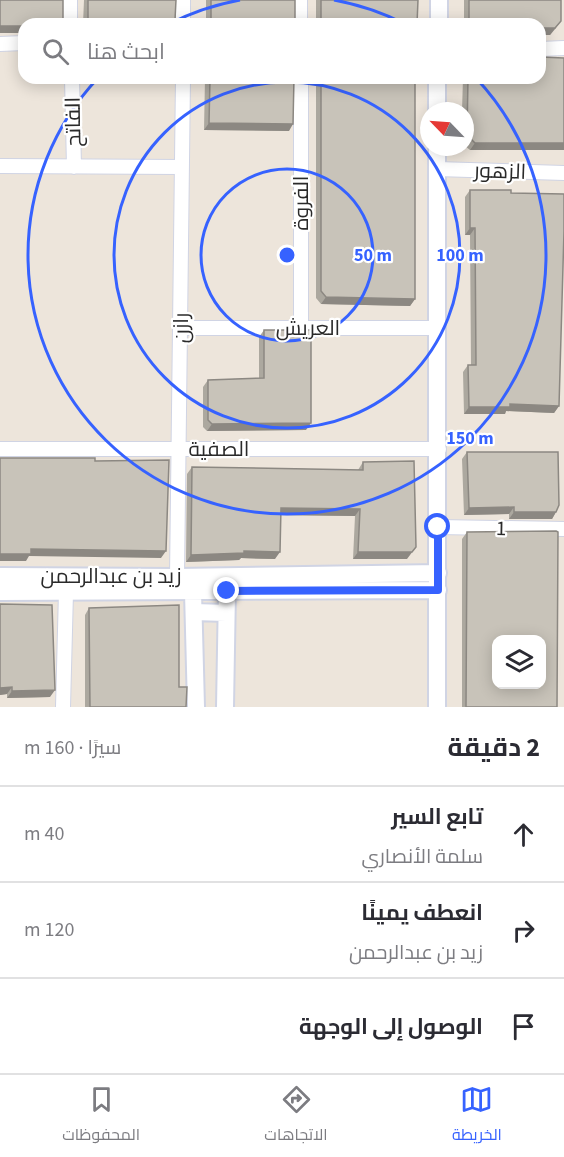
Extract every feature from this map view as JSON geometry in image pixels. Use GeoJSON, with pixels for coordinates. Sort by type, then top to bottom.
{"type":"FeatureCollection","features":[{"type":"Feature","properties":{"kind":"street"},"geometry":{"type":"LineString","coordinates":[[70,0],[70,18]]}},
{"type":"Feature","properties":{"kind":"street"},"geometry":{"type":"LineString","coordinates":[[183,0],[183,18]]}},
{"type":"Feature","properties":{"kind":"street"},"geometry":{"type":"LineString","coordinates":[[300,0],[300,18]]}},
{"type":"Feature","properties":{"kind":"street"},"geometry":{"type":"LineString","coordinates":[[439,18],[440,0]]}},
{"type":"Feature","properties":{"kind":"street"},"geometry":{"type":"LineString","coordinates":[[0,44],[18,44]]}},
{"type":"Feature","properties":{"kind":"street"},"geometry":{"type":"LineString","coordinates":[[546,49],[564,48]]}},
{"type":"Feature","properties":{"kind":"street","name":"الفاتح"},"geometry":{"type":"LineString","coordinates":[[72,84],[74,167]]}},
{"type":"Feature","properties":{"kind":"street","name":"رازن"},"geometry":{"type":"LineString","coordinates":[[177,577],[183,84]]}},
{"type":"Feature","properties":{"kind":"street","name":"الفروة"},"geometry":{"type":"LineString","coordinates":[[301,84],[301,328]]}},
{"type":"Feature","properties":{"kind":"street"},"geometry":{"type":"LineString","coordinates":[[437,84],[437,102]]}},
{"type":"Feature","properties":{"kind":"street"},"geometry":{"type":"LineString","coordinates":[[437,156],[436,328],[439,449],[437,707]]}},
{"type":"Feature","properties":{"kind":"street"},"geometry":{"type":"LineString","coordinates":[[0,166],[182,167]]}},
{"type":"Feature","properties":{"kind":"street","name":"الزهور"},"geometry":{"type":"LineString","coordinates":[[436,170],[564,173]]}},
{"type":"Feature","properties":{"kind":"street","name":"العريش"},"geometry":{"type":"LineString","coordinates":[[181,328],[436,328]]}},
{"type":"Feature","properties":{"kind":"street","name":"الصفية"},"geometry":{"type":"LineString","coordinates":[[0,449],[439,449]]}},
{"type":"Feature","properties":{"kind":"street","name":"1"},"geometry":{"type":"LineString","coordinates":[[438,527],[564,529]]}},
{"type":"Feature","properties":{"kind":"street","name":"زيد بن عبدالرحمن"},"geometry":{"type":"LineString","coordinates":[[0,576],[438,582]]}},
{"type":"Feature","properties":{"kind":"street","name":"زيد بن عبدالرحمن"},"geometry":{"type":"LineString","coordinates":[[0,592],[194,592],[438,582]]}},
{"type":"Feature","properties":{"kind":"street"},"geometry":{"type":"LineString","coordinates":[[225,707],[227,591]]}},
{"type":"Feature","properties":{"kind":"street"},"geometry":{"type":"LineString","coordinates":[[63,707],[66,592]]}},
{"type":"Feature","properties":{"kind":"street"},"geometry":{"type":"LineString","coordinates":[[194,592],[196,707]]}},
{"type":"Feature","properties":{"kind":"street"},"geometry":{"type":"LineString","coordinates":[[194,612],[226,613]]}},
{"type":"Feature","properties":{"kind":"building"},"geometry":{"type":"Polygon","coordinates":[[[0,0],[63,0],[63,18],[18,18],[18,26],[0,26],[0,0]]]}},
{"type":"Feature","properties":{"kind":"building"},"geometry":{"type":"Polygon","coordinates":[[[88,0],[176,0],[175,18],[88,18],[88,0]]]}},
{"type":"Feature","properties":{"kind":"building"},"geometry":{"type":"Polygon","coordinates":[[[211,0],[295,0],[295,18],[211,18],[211,0]]]}},
{"type":"Feature","properties":{"kind":"building"},"geometry":{"type":"Polygon","coordinates":[[[321,0],[418,0],[417,18],[321,18],[321,0]]]}},
{"type":"Feature","properties":{"kind":"building"},"geometry":{"type":"Polygon","coordinates":[[[469,0],[561,0],[561,21],[555,28],[546,28],[546,18],[469,18],[469,0]]]}},
{"type":"Feature","properties":{"kind":"building"},"geometry":{"type":"Polygon","coordinates":[[[546,57],[564,58],[564,143],[475,143],[474,102],[468,102],[468,84],[546,84],[546,57]]]}},
{"type":"Feature","properties":{"kind":"building"},"geometry":{"type":"Polygon","coordinates":[[[210,84],[294,84],[293,124],[209,123],[210,84]]]}},
{"type":"Feature","properties":{"kind":"building"},"geometry":{"type":"Polygon","coordinates":[[[321,84],[415,84],[415,299],[326,297],[321,291],[321,84]]]}},
{"type":"Feature","properties":{"kind":"building"},"geometry":{"type":"Polygon","coordinates":[[[470,190],[564,194],[559,406],[510,404],[510,407],[469,407],[468,365],[476,365],[475,228],[470,228],[470,190]]]}},
{"type":"Feature","properties":{"kind":"building"},"geometry":{"type":"Polygon","coordinates":[[[264,330],[311,330],[311,423],[212,424],[208,420],[208,380],[264,378],[264,330]]]}},
{"type":"Feature","properties":{"kind":"building"},"geometry":{"type":"Polygon","coordinates":[[[467,452],[558,452],[559,505],[556,512],[514,512],[514,507],[469,508],[467,452]]]}},
{"type":"Feature","properties":{"kind":"building"},"geometry":{"type":"Polygon","coordinates":[[[0,458],[95,458],[95,461],[169,460],[166,551],[31,549],[31,554],[0,554],[0,458]]]}},
{"type":"Feature","properties":{"kind":"building"},"geometry":{"type":"Polygon","coordinates":[[[414,461],[416,547],[412,552],[358,552],[360,509],[281,508],[280,552],[244,551],[244,553],[191,555],[192,467],[363,470],[363,462],[414,461]]]}},
{"type":"Feature","properties":{"kind":"building"},"geometry":{"type":"Polygon","coordinates":[[[467,532],[558,532],[557,707],[466,707],[467,532]]]}},
{"type":"Feature","properties":{"kind":"building"},"geometry":{"type":"Polygon","coordinates":[[[0,604],[52,605],[55,690],[12,691],[12,687],[0,688],[0,604]]]}},
{"type":"Feature","properties":{"kind":"building"},"geometry":{"type":"Polygon","coordinates":[[[179,605],[179,687],[187,687],[186,707],[90,707],[89,608],[179,605]]]}},
{"type":"Feature","properties":{"kind":"route"},"geometry":{"type":"LineString","coordinates":[[227,591],[438,590],[438,527]]}}]}
